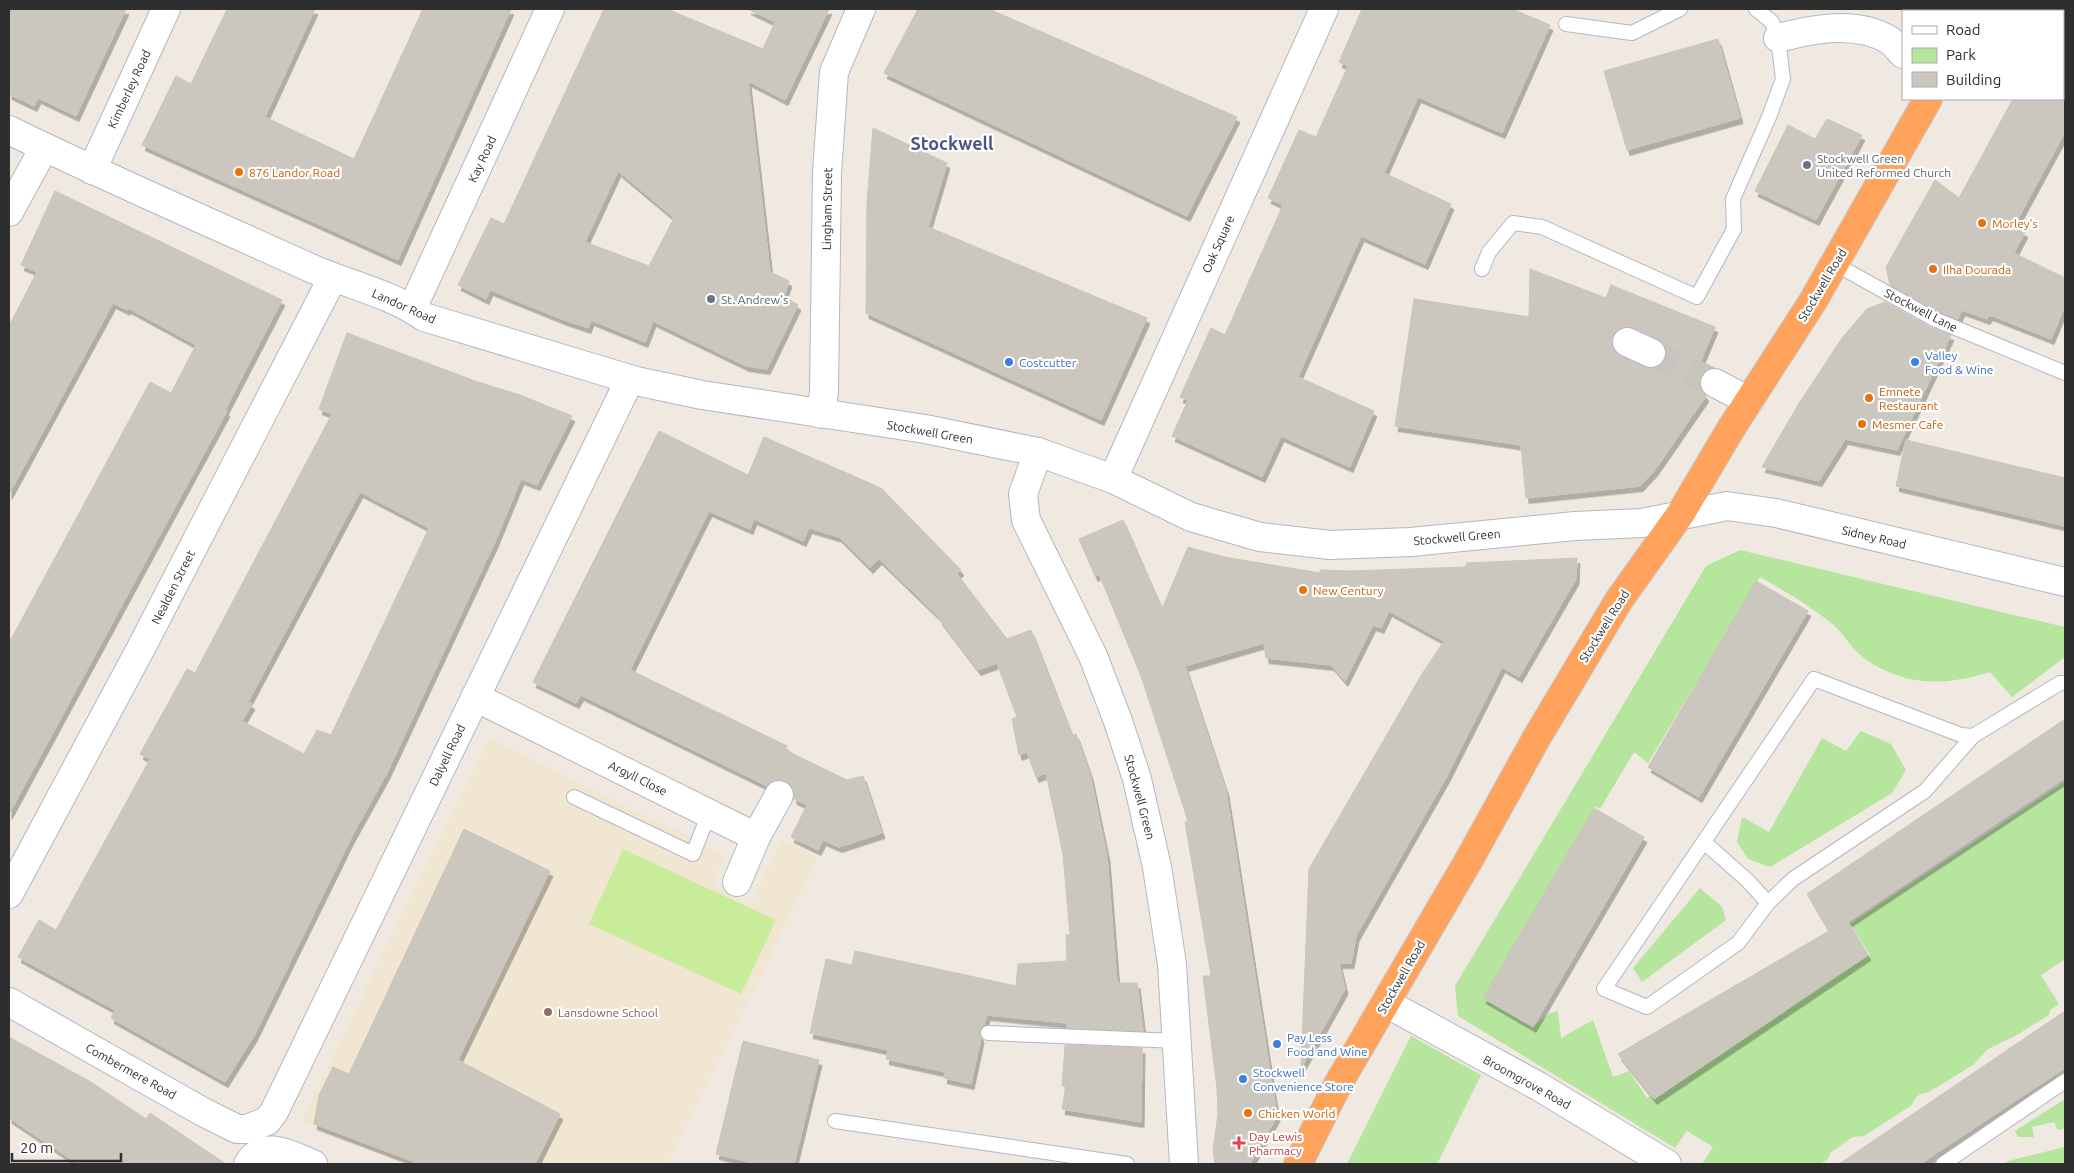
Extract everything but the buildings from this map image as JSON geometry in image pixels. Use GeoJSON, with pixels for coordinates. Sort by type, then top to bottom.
{"type":"FeatureCollection","features":[{"type":"Feature","properties":{"kind":"highway","name":"Stockwell Road"},"geometry":{"type":"LineString","coordinates":[[1298,1164],[1338,1084],[1537,737],[1620,600],[1681,513],[1835,264],[1927,100]]}},
{"type":"Feature","properties":{"kind":"street","name":"Kimberley Road"},"geometry":{"type":"LineString","coordinates":[[92,170],[166,9]]}},
{"type":"Feature","properties":{"kind":"street","name":"Kay Road"},"geometry":{"type":"LineString","coordinates":[[412,309],[550,9]]}},
{"type":"Feature","properties":{"kind":"street","name":"Lingham Street"},"geometry":{"type":"LineString","coordinates":[[822,414],[824,392],[827,173],[834,72],[861,9]]}},
{"type":"Feature","properties":{"kind":"street","name":"Oak Square"},"geometry":{"type":"LineString","coordinates":[[1113,479],[1324,9]]}},
{"type":"Feature","properties":{"kind":"street"},"geometry":{"type":"LineString","coordinates":[[1778,38],[1802,32],[1853,27],[1890,40],[1902,53]]}},
{"type":"Feature","properties":{"kind":"street","name":"Landor Road"},"geometry":{"type":"LineString","coordinates":[[9,130],[92,170],[333,277],[412,309],[424,317],[630,379],[702,395],[822,414]]}},
{"type":"Feature","properties":{"kind":"street"},"geometry":{"type":"LineString","coordinates":[[9,212],[44,148]]}},
{"type":"Feature","properties":{"kind":"street","name":"Nealden Street"},"geometry":{"type":"LineString","coordinates":[[9,894],[145,641],[333,277]]}},
{"type":"Feature","properties":{"kind":"street","name":"Dalyell Road"},"geometry":{"type":"LineString","coordinates":[[257,1125],[267,1121],[274,1112],[630,379]]}},
{"type":"Feature","properties":{"kind":"street"},"geometry":{"type":"LineString","coordinates":[[1715,383],[1749,401]]}},
{"type":"Feature","properties":{"kind":"street","name":"Stockwell Green"},"geometry":{"type":"LineString","coordinates":[[822,414],[925,429],[1038,452],[1113,479],[1191,517],[1260,536],[1330,545],[1411,542],[1575,526],[1642,523],[1681,513]]}},
{"type":"Feature","properties":{"kind":"street","name":"Stockwell Green"},"geometry":{"type":"LineString","coordinates":[[1038,452],[1023,494],[1026,520],[1093,656],[1137,780],[1158,866],[1172,964],[1184,1164]]}},
{"type":"Feature","properties":{"kind":"street","name":"Sidney Road"},"geometry":{"type":"LineString","coordinates":[[1681,513],[1727,506],[1776,513],[2065,582]]}},
{"type":"Feature","properties":{"kind":"street","name":"Argyll Close"},"geometry":{"type":"LineString","coordinates":[[475,697],[756,836]]}},
{"type":"Feature","properties":{"kind":"street"},"geometry":{"type":"LineString","coordinates":[[737,882],[756,836],[780,795]]}},
{"type":"Feature","properties":{"kind":"street","name":"Combermere Road"},"geometry":{"type":"LineString","coordinates":[[9,1002],[203,1112],[238,1129],[247,1129],[257,1125]]}},
{"type":"Feature","properties":{"kind":"street","name":"Broomgrove Road"},"geometry":{"type":"LineString","coordinates":[[1386,1003],[1538,1086],[1666,1164]]}},
{"type":"Feature","properties":{"kind":"street"},"geometry":{"type":"LineString","coordinates":[[258,1157],[276,1150],[312,1164]]}},
{"type":"Feature","properties":{"kind":"lane"},"geometry":{"type":"LineString","coordinates":[[1566,24],[1632,33],[1680,9]]}},
{"type":"Feature","properties":{"kind":"lane"},"geometry":{"type":"LineString","coordinates":[[1482,268],[1489,252],[1513,223],[1542,227],[1697,297],[1734,229],[1733,199],[1769,117],[1783,79],[1778,38],[1772,22],[1756,9]]}},
{"type":"Feature","properties":{"kind":"lane","name":"Stockwell Lane"},"geometry":{"type":"LineString","coordinates":[[1835,264],[1934,319],[2064,370]]}},
{"type":"Feature","properties":{"kind":"lane"},"geometry":{"type":"LineString","coordinates":[[1973,736],[1960,736],[1814,680],[1604,989],[1647,1007],[1738,943],[1768,903],[1794,879],[1925,791],[1973,736],[2060,683],[2065,683]]}},
{"type":"Feature","properties":{"kind":"lane"},"geometry":{"type":"LineString","coordinates":[[574,797],[693,854],[710,813]]}},
{"type":"Feature","properties":{"kind":"lane"},"geometry":{"type":"LineString","coordinates":[[1704,842],[1748,880],[1768,903]]}},
{"type":"Feature","properties":{"kind":"lane"},"geometry":{"type":"LineString","coordinates":[[988,1033],[1176,1041]]}},
{"type":"Feature","properties":{"kind":"lane"},"geometry":{"type":"LineString","coordinates":[[1943,1164],[2065,1081]]}},
{"type":"Feature","properties":{"kind":"lane"},"geometry":{"type":"LineString","coordinates":[[835,1121],[1127,1164]]}},
{"type":"Feature","properties":{"kind":"shaded area","name":"Lansdowne School"},"geometry":{"type":"Polygon","coordinates":[[[489,737],[696,840],[724,856],[713,884],[751,904],[781,839],[818,858],[668,1164],[412,1164],[301,1121],[489,737]]]}},
{"type":"Feature","properties":{"kind":"green space"},"geometry":{"type":"Polygon","coordinates":[[[1740,550],[2065,627],[2065,657],[2012,697],[1990,672],[1957,680],[1926,681],[1896,675],[1880,668],[1860,655],[1836,627],[1823,616],[1760,577],[1648,763],[1634,752],[1600,809],[1595,806],[1484,998],[1533,1027],[1550,1013],[1558,1011],[1561,1038],[1593,1020],[1613,1077],[1629,1071],[1647,1098],[1870,955],[1850,924],[2065,782],[2065,959],[2041,975],[2059,1004],[2050,1010],[2049,1015],[2015,1036],[1988,1049],[1973,1065],[1929,1092],[1918,1095],[1912,1105],[1864,1136],[1853,1137],[1830,1153],[1828,1159],[1820,1164],[1702,1164],[1713,1147],[1687,1131],[1675,1148],[1458,1016],[1455,986],[1706,566],[1740,550]]]}},
{"type":"Feature","properties":{"kind":"green space"},"geometry":{"type":"Polygon","coordinates":[[[1861,731],[1891,744],[1906,770],[1892,793],[1770,867],[1748,859],[1737,842],[1742,817],[1769,832],[1822,738],[1846,751],[1861,731]]]}},
{"type":"Feature","properties":{"kind":"green space"},"geometry":{"type":"Polygon","coordinates":[[[623,849],[776,920],[741,994],[589,924],[623,849]]]}},
{"type":"Feature","properties":{"kind":"green space"},"geometry":{"type":"Polygon","coordinates":[[[1700,888],[1722,907],[1726,920],[1642,982],[1633,968],[1700,888]]]}},
{"type":"Feature","properties":{"kind":"green space"},"geometry":{"type":"Polygon","coordinates":[[[1411,1036],[1481,1075],[1437,1164],[1347,1164],[1411,1036]]]}},
{"type":"Feature","properties":{"kind":"green space"},"geometry":{"type":"Polygon","coordinates":[[[2065,1099],[2065,1128],[2058,1130],[2054,1122],[2032,1127],[2034,1137],[2018,1137],[2015,1131],[2065,1099]]]}},
{"type":"Feature","properties":{"kind":"green space"},"geometry":{"type":"Polygon","coordinates":[[[2065,1147],[2065,1164],[2005,1164],[2008,1161],[2065,1147]]]}},
{"type":"Feature","properties":{"kind":"tunnel"},"geometry":{"type":"LineString","coordinates":[[1651,353],[1715,383]]}},
{"type":"Feature","properties":{"kind":"place","name":"Stockwell Green United Reformed Church"},"geometry":{"type":"Point","coordinates":[1807,165]}},
{"type":"Feature","properties":{"kind":"place","name":"876 Landor Road"},"geometry":{"type":"Point","coordinates":[239,172]}},
{"type":"Feature","properties":{"kind":"place","name":"Morley's"},"geometry":{"type":"Point","coordinates":[1982,223]}},
{"type":"Feature","properties":{"kind":"place","name":"Ilha Dourada"},"geometry":{"type":"Point","coordinates":[1933,269]}},
{"type":"Feature","properties":{"kind":"place","name":"St. Andrew's"},"geometry":{"type":"Point","coordinates":[711,299]}},
{"type":"Feature","properties":{"kind":"place","name":"Costcutter"},"geometry":{"type":"Point","coordinates":[1009,362]}},
{"type":"Feature","properties":{"kind":"place","name":"Valley Food & Wine"},"geometry":{"type":"Point","coordinates":[1915,362]}},
{"type":"Feature","properties":{"kind":"place","name":"Emnete Restaurant"},"geometry":{"type":"Point","coordinates":[1869,398]}},
{"type":"Feature","properties":{"kind":"place","name":"Mesmer Cafe"},"geometry":{"type":"Point","coordinates":[1862,424]}},
{"type":"Feature","properties":{"kind":"place","name":"New Century"},"geometry":{"type":"Point","coordinates":[1303,590]}},
{"type":"Feature","properties":{"kind":"place","name":"Lansdowne School"},"geometry":{"type":"Point","coordinates":[548,1012]}},
{"type":"Feature","properties":{"kind":"place","name":"Pay Less Food and Wine"},"geometry":{"type":"Point","coordinates":[1277,1044]}},
{"type":"Feature","properties":{"kind":"place","name":"Stockwell Convenience Store"},"geometry":{"type":"Point","coordinates":[1243,1079]}},
{"type":"Feature","properties":{"kind":"place","name":"Chicken World"},"geometry":{"type":"Point","coordinates":[1248,1113]}},
{"type":"Feature","properties":{"kind":"place","name":"Day Lewis Pharmacy"},"geometry":{"type":"Point","coordinates":[1239,1143]}},
{"type":"Feature","properties":{"kind":"district","name":"Stockwell"},"geometry":{"type":"Point","coordinates":[952,143]}}]}
